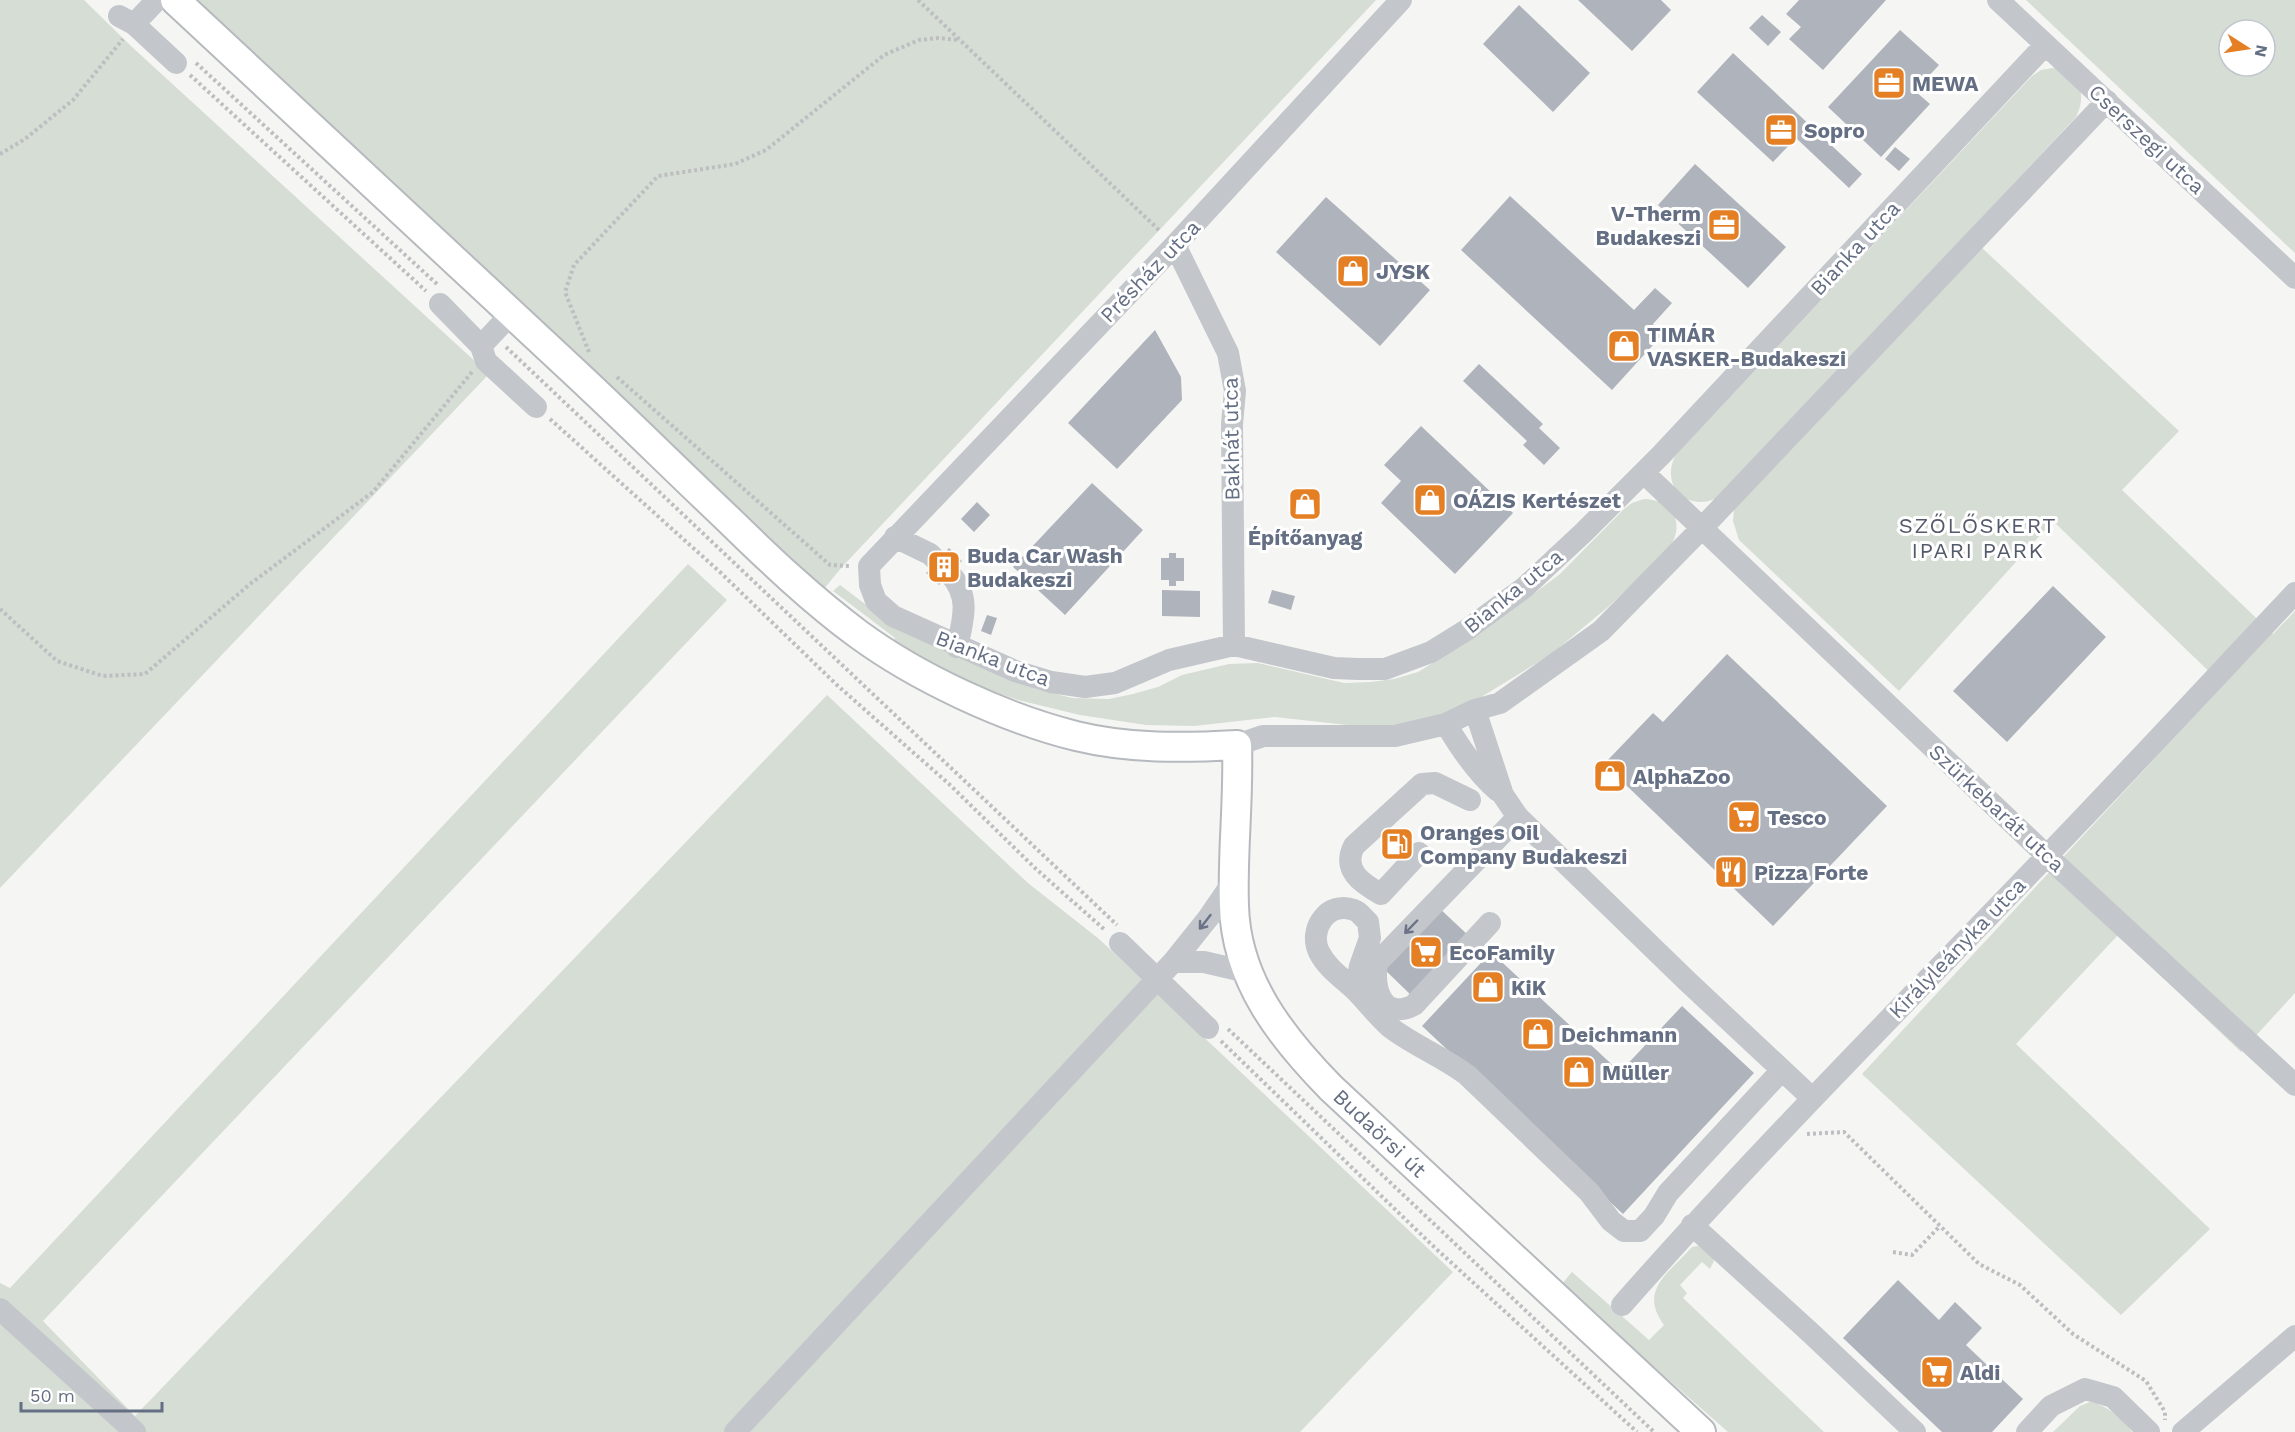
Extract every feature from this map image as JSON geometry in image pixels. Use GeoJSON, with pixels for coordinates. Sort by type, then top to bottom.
{"type":"FeatureCollection","features":[{"type":"Feature","properties":{"kind":"main road"},"geometry":{"type":"LineString","coordinates":[[175,0],[495,331],[859,635],[912,668],[1015,717],[1077,736],[1140,746],[1189,748],[1236,746]]}},
{"type":"Feature","properties":{"kind":"main road","name":"Budaörsi út"},"geometry":{"type":"LineString","coordinates":[[1236,746],[1238,783],[1234,907],[1238,941],[1247,972],[1280,1032],[1311,1068],[1701,1432]]}},
{"type":"Feature","properties":{"kind":"street"},"geometry":{"type":"LineString","coordinates":[[157,0],[127,20],[186,63]]}},
{"type":"Feature","properties":{"kind":"street","name":"Présház utca"},"geometry":{"type":"LineString","coordinates":[[895,537],[1175,245],[1401,0]]}},
{"type":"Feature","properties":{"kind":"street","name":"Cserszegi utca"},"geometry":{"type":"LineString","coordinates":[[1998,0],[2295,278]]}},
{"type":"Feature","properties":{"kind":"street","name":"Bianka utca"},"geometry":{"type":"LineString","coordinates":[[869,566],[870,585],[876,600],[893,616],[957,647],[1051,682],[1085,687],[1115,683],[1169,660],[1234,645],[1334,668],[1358,669],[1385,669],[1431,652],[1468,629],[1525,587],[1644,473],[2045,45]]}},
{"type":"Feature","properties":{"kind":"street"},"geometry":{"type":"LineString","coordinates":[[1236,746],[1263,736],[1395,736],[1446,724],[1475,710],[1500,703],[1601,631],[1702,528],[2107,101]]}},
{"type":"Feature","properties":{"kind":"street","name":"Bakhát utca"},"geometry":{"type":"LineString","coordinates":[[1175,245],[1228,353],[1235,391],[1232,424],[1234,645]]}},
{"type":"Feature","properties":{"kind":"street"},"geometry":{"type":"LineString","coordinates":[[440,295],[495,331],[486,362],[536,407]]}},
{"type":"Feature","properties":{"kind":"street","name":"Szürkebarát utca"},"geometry":{"type":"LineString","coordinates":[[1644,473],[2047,856],[2295,1085]]}},
{"type":"Feature","properties":{"kind":"street"},"geometry":{"type":"LineString","coordinates":[[869,566],[895,537],[930,554],[955,580],[966,606],[957,647]]}},
{"type":"Feature","properties":{"kind":"street","name":"Királyleányka utca"},"geometry":{"type":"LineString","coordinates":[[1622,1305],[1692,1225],[1790,1121],[2047,856],[2295,593]]}},
{"type":"Feature","properties":{"kind":"street"},"geometry":{"type":"LineString","coordinates":[[1475,710],[1503,795]]}},
{"type":"Feature","properties":{"kind":"street"},"geometry":{"type":"LineString","coordinates":[[1446,724],[1460,748],[1488,782],[1503,795],[1518,817],[1812,1098]]}},
{"type":"Feature","properties":{"kind":"street"},"geometry":{"type":"LineString","coordinates":[[1419,853],[1381,894],[1366,885],[1351,869],[1349,856],[1354,846],[1422,784],[1435,783],[1470,800]]}},
{"type":"Feature","properties":{"kind":"street"},"geometry":{"type":"LineString","coordinates":[[1490,923],[1414,1005],[1403,1010],[1392,1008],[1383,1002],[1377,990],[1375,978],[1377,963],[1518,817]]}},
{"type":"Feature","properties":{"kind":"street"},"geometry":{"type":"LineString","coordinates":[[735,1432],[1166,970],[1209,917],[1235,879]]}},
{"type":"Feature","properties":{"kind":"street"},"geometry":{"type":"LineString","coordinates":[[1121,936],[1166,970],[1217,1027]]}},
{"type":"Feature","properties":{"kind":"street"},"geometry":{"type":"LineString","coordinates":[[1166,970],[1204,962],[1247,972]]}},
{"type":"Feature","properties":{"kind":"street"},"geometry":{"type":"LineString","coordinates":[[1355,990],[1389,1026],[1415,1045],[1447,1060],[1467,1075],[1589,1192],[1611,1221],[1624,1231],[1640,1231],[1654,1216],[1668,1193],[1782,1070]]}},
{"type":"Feature","properties":{"kind":"street"},"geometry":{"type":"LineString","coordinates":[[1692,1225],[1915,1432]]}},
{"type":"Feature","properties":{"kind":"street"},"geometry":{"type":"LineString","coordinates":[[0,1309],[135,1432]]}},
{"type":"Feature","properties":{"kind":"street"},"geometry":{"type":"LineString","coordinates":[[2027,1432],[2051,1406],[2085,1389],[2113,1397],[2166,1429],[2295,1336]]}},
{"type":"Feature","properties":{"kind":"path"},"geometry":{"type":"LineString","coordinates":[[918,0],[1175,245]]}},
{"type":"Feature","properties":{"kind":"path"},"geometry":{"type":"LineString","coordinates":[[0,154],[25,139],[73,100],[127,20]]}},
{"type":"Feature","properties":{"kind":"path"},"geometry":{"type":"LineString","coordinates":[[597,359],[588,351],[565,292],[574,265],[658,176],[735,164],[766,150],[884,55],[918,40],[938,38],[960,40]]}},
{"type":"Feature","properties":{"kind":"path"},"geometry":{"type":"LineString","coordinates":[[186,63],[440,295]]}},
{"type":"Feature","properties":{"kind":"path"},"geometry":{"type":"LineString","coordinates":[[186,63],[440,295]]}},
{"type":"Feature","properties":{"kind":"path"},"geometry":{"type":"LineString","coordinates":[[0,609],[57,661],[103,676],[145,674],[250,584],[373,492],[472,374],[495,331],[1121,936]]}},
{"type":"Feature","properties":{"kind":"path"},"geometry":{"type":"LineString","coordinates":[[615,375],[830,565],[869,566]]}},
{"type":"Feature","properties":{"kind":"path"},"geometry":{"type":"LineString","coordinates":[[536,407],[722,573],[838,686],[949,784],[1036,869],[1121,936]]}},
{"type":"Feature","properties":{"kind":"path"},"geometry":{"type":"LineString","coordinates":[[1217,1027],[1432,1245],[1637,1432]]}},
{"type":"Feature","properties":{"kind":"path"},"geometry":{"type":"LineString","coordinates":[[1217,1027],[1654,1432]]}},
{"type":"Feature","properties":{"kind":"path"},"geometry":{"type":"LineString","coordinates":[[1790,1121],[1807,1134],[1844,1132],[1979,1264],[2020,1285],[2073,1334],[2146,1381],[2165,1412],[2166,1429]]}},
{"type":"Feature","properties":{"kind":"path"},"geometry":{"type":"LineString","coordinates":[[1893,1252],[1912,1255],[1940,1226]]}},
{"type":"Feature","properties":{"kind":"shaded area"},"geometry":{"type":"Polygon","coordinates":[[[0,0],[84,0],[132,47],[489,374],[0,888],[0,0]]]}},
{"type":"Feature","properties":{"kind":"shaded area"},"geometry":{"type":"Polygon","coordinates":[[[195,0],[1376,0],[842,567],[823,590],[564,353],[195,0]]]}},
{"type":"Feature","properties":{"kind":"shaded area"},"geometry":{"type":"Polygon","coordinates":[[[2026,0],[2295,0],[2295,253],[2026,0]]]}},
{"type":"Feature","properties":{"kind":"shaded area"},"geometry":{"type":"Polygon","coordinates":[[[2053,68],[2069,75],[2079,86],[2081,100],[2076,117],[1719,497],[1697,502],[1680,494],[1671,478],[1675,456],[2032,76],[2041,70],[2053,68]]]}},
{"type":"Feature","properties":{"kind":"shaded area"},"geometry":{"type":"Polygon","coordinates":[[[1981,247],[2179,431],[2122,490],[2273,634],[2295,611],[2295,993],[2241,1052],[2118,935],[2016,1044],[2210,1229],[2121,1315],[1862,1074],[2223,685],[2053,521],[1899,691],[1739,540],[1733,521],[1734,509],[1981,247]]]}},
{"type":"Feature","properties":{"kind":"shaded area"},"geometry":{"type":"Polygon","coordinates":[[[1644,499],[1655,500],[1670,509],[1676,522],[1674,540],[1669,549],[1608,607],[1550,655],[1468,705],[1403,727],[1347,725],[1275,717],[1194,726],[1146,725],[1080,715],[1018,700],[975,685],[892,644],[895,638],[833,591],[840,585],[902,632],[1036,689],[1072,698],[1109,699],[1133,694],[1158,687],[1182,675],[1229,664],[1258,663],[1344,683],[1371,682],[1394,679],[1418,672],[1481,633],[1560,574],[1624,509],[1644,499]]]}},
{"type":"Feature","properties":{"kind":"shaded area"},"geometry":{"type":"Polygon","coordinates":[[[688,564],[727,600],[43,1321],[135,1416],[827,695],[1028,883],[1099,939],[1453,1272],[1300,1432],[0,1432],[0,1283],[10,1288],[688,564]]]}},
{"type":"Feature","properties":{"kind":"shaded area"},"geometry":{"type":"Polygon","coordinates":[[[1692,1247],[1702,1247],[1714,1261],[1710,1269],[1702,1262],[1680,1285],[1687,1293],[1683,1298],[1824,1432],[1728,1432],[1561,1285],[1572,1272],[1649,1340],[1664,1325],[1654,1302],[1655,1292],[1666,1274],[1692,1247]]]}},
{"type":"Feature","properties":{"kind":"shaded area"},"geometry":{"type":"Polygon","coordinates":[[[2090,1402],[2114,1413],[2132,1432],[2053,1432],[2080,1406],[2090,1402]]]}},
{"type":"Feature","properties":{"kind":"building"},"geometry":{"type":"Polygon","coordinates":[[[1578,0],[1661,0],[1671,10],[1632,51],[1578,0]]]}},
{"type":"Feature","properties":{"kind":"building"},"geometry":{"type":"Polygon","coordinates":[[[1799,0],[1886,0],[1823,70],[1789,39],[1801,27],[1786,14],[1799,0]]]}},
{"type":"Feature","properties":{"kind":"building"},"geometry":{"type":"Polygon","coordinates":[[[1519,5],[1590,73],[1553,112],[1483,44],[1519,5]]]}},
{"type":"Feature","properties":{"kind":"building"},"geometry":{"type":"Polygon","coordinates":[[[1762,15],[1781,32],[1768,46],[1749,28],[1762,15]]]}},
{"type":"Feature","properties":{"kind":"building"},"geometry":{"type":"Polygon","coordinates":[[[1900,30],[1939,65],[1915,91],[1930,104],[1881,157],[1828,107],[1900,30]]]}},
{"type":"Feature","properties":{"kind":"building"},"geometry":{"type":"Polygon","coordinates":[[[1733,53],[1862,174],[1849,188],[1796,138],[1773,162],[1697,92],[1733,53]]]}},
{"type":"Feature","properties":{"kind":"building"},"geometry":{"type":"Polygon","coordinates":[[[1895,147],[1910,159],[1899,171],[1885,159],[1895,147]]]}},
{"type":"Feature","properties":{"kind":"building"},"geometry":{"type":"Polygon","coordinates":[[[1695,164],[1786,247],[1748,288],[1658,205],[1695,164]]]}},
{"type":"Feature","properties":{"kind":"building"},"geometry":{"type":"Polygon","coordinates":[[[1510,196],[1634,310],[1655,288],[1672,303],[1653,324],[1663,334],[1612,390],[1461,250],[1510,196]]]}},
{"type":"Feature","properties":{"kind":"building","name":"JYSK"},"geometry":{"type":"Polygon","coordinates":[[[1326,197],[1430,290],[1380,346],[1276,252],[1326,197]]]}},
{"type":"Feature","properties":{"kind":"building"},"geometry":{"type":"Polygon","coordinates":[[[1155,330],[1181,377],[1182,400],[1117,469],[1068,423],[1155,330]]]}},
{"type":"Feature","properties":{"kind":"building"},"geometry":{"type":"Polygon","coordinates":[[[1479,364],[1543,424],[1539,428],[1560,448],[1544,465],[1523,445],[1527,441],[1463,381],[1479,364]]]}},
{"type":"Feature","properties":{"kind":"building"},"geometry":{"type":"Polygon","coordinates":[[[1421,426],[1513,513],[1455,574],[1381,503],[1401,481],[1384,465],[1421,426]]]}},
{"type":"Feature","properties":{"kind":"building"},"geometry":{"type":"Polygon","coordinates":[[[1092,483],[1143,530],[1065,615],[1013,567],[1092,483]]]}},
{"type":"Feature","properties":{"kind":"building"},"geometry":{"type":"Polygon","coordinates":[[[977,502],[990,515],[974,532],[961,519],[977,502]]]}},
{"type":"Feature","properties":{"kind":"building","name":"Buda Car Wash Budakeszi"},"geometry":{"type":"Polygon","coordinates":[[[949,548],[962,561],[939,585],[926,573],[949,548]]]}},
{"type":"Feature","properties":{"kind":"building"},"geometry":{"type":"Polygon","coordinates":[[[1169,553],[1176,553],[1176,558],[1184,558],[1184,581],[1176,581],[1176,586],[1169,586],[1169,580],[1161,580],[1161,558],[1169,558],[1169,553]]]}},
{"type":"Feature","properties":{"kind":"building"},"geometry":{"type":"Polygon","coordinates":[[[2053,586],[2106,637],[2007,742],[1953,691],[2053,586]]]}},
{"type":"Feature","properties":{"kind":"building"},"geometry":{"type":"Polygon","coordinates":[[[1162,590],[1200,591],[1200,617],[1162,616],[1162,590]]]}},
{"type":"Feature","properties":{"kind":"building"},"geometry":{"type":"Polygon","coordinates":[[[1272,590],[1295,596],[1291,610],[1268,603],[1272,590]]]}},
{"type":"Feature","properties":{"kind":"building"},"geometry":{"type":"Polygon","coordinates":[[[987,615],[997,618],[991,635],[981,631],[987,615]]]}},
{"type":"Feature","properties":{"kind":"building"},"geometry":{"type":"Polygon","coordinates":[[[1727,654],[1887,806],[1773,926],[1604,764],[1653,713],[1663,722],[1727,654]]]}},
{"type":"Feature","properties":{"kind":"building","name":"EcoFamily"},"geometry":{"type":"Polygon","coordinates":[[[1437,906],[1470,937],[1414,998],[1382,967],[1437,906]]]}},
{"type":"Feature","properties":{"kind":"building"},"geometry":{"type":"Polygon","coordinates":[[[1491,952],[1620,1072],[1682,1006],[1754,1073],[1623,1214],[1422,1026],[1491,952]]]}},
{"type":"Feature","properties":{"kind":"building","name":"Aldi"},"geometry":{"type":"Polygon","coordinates":[[[1898,1280],[1939,1320],[1955,1302],[1982,1328],[1966,1345],[2023,1399],[1992,1432],[1942,1432],[1843,1338],[1898,1280]]]}},
{"type":"Feature","properties":{"kind":"place","name":"MEWA"},"geometry":{"type":"Point","coordinates":[1889,83]}},
{"type":"Feature","properties":{"kind":"place","name":"Sopro"},"geometry":{"type":"Point","coordinates":[1781,130]}},
{"type":"Feature","properties":{"kind":"place","name":"V-Therm Budakeszi"},"geometry":{"type":"Point","coordinates":[1724,225]}},
{"type":"Feature","properties":{"kind":"place","name":"JYSK"},"geometry":{"type":"Point","coordinates":[1353,271]}},
{"type":"Feature","properties":{"kind":"place","name":"TIMÁR VASKER-Budakeszi"},"geometry":{"type":"Point","coordinates":[1624,346]}},
{"type":"Feature","properties":{"kind":"place","name":"OÁZIS Kertészet"},"geometry":{"type":"Point","coordinates":[1430,500]}},
{"type":"Feature","properties":{"kind":"place","name":"Építőanyag"},"geometry":{"type":"Point","coordinates":[1305,504]}},
{"type":"Feature","properties":{"kind":"place","name":"Buda Car Wash Budakeszi"},"geometry":{"type":"Point","coordinates":[944,567]}},
{"type":"Feature","properties":{"kind":"place","name":"AlphaZoo"},"geometry":{"type":"Point","coordinates":[1610,776]}},
{"type":"Feature","properties":{"kind":"place","name":"Tesco"},"geometry":{"type":"Point","coordinates":[1744,817]}},
{"type":"Feature","properties":{"kind":"place","name":"Oranges Oil Company Budakeszi"},"geometry":{"type":"Point","coordinates":[1397,844]}},
{"type":"Feature","properties":{"kind":"place","name":"Pizza Forte"},"geometry":{"type":"Point","coordinates":[1731,872]}},
{"type":"Feature","properties":{"kind":"place","name":"EcoFamily"},"geometry":{"type":"Point","coordinates":[1426,952]}},
{"type":"Feature","properties":{"kind":"place","name":"KiK"},"geometry":{"type":"Point","coordinates":[1488,987]}},
{"type":"Feature","properties":{"kind":"place","name":"Deichmann"},"geometry":{"type":"Point","coordinates":[1538,1034]}},
{"type":"Feature","properties":{"kind":"place","name":"Müller"},"geometry":{"type":"Point","coordinates":[1579,1072]}},
{"type":"Feature","properties":{"kind":"place","name":"Aldi"},"geometry":{"type":"Point","coordinates":[1937,1372]}},
{"type":"Feature","properties":{"kind":"district","name":"SZŐLŐSKERT IPARI PARK"},"geometry":{"type":"Point","coordinates":[1978,538]}}]}
